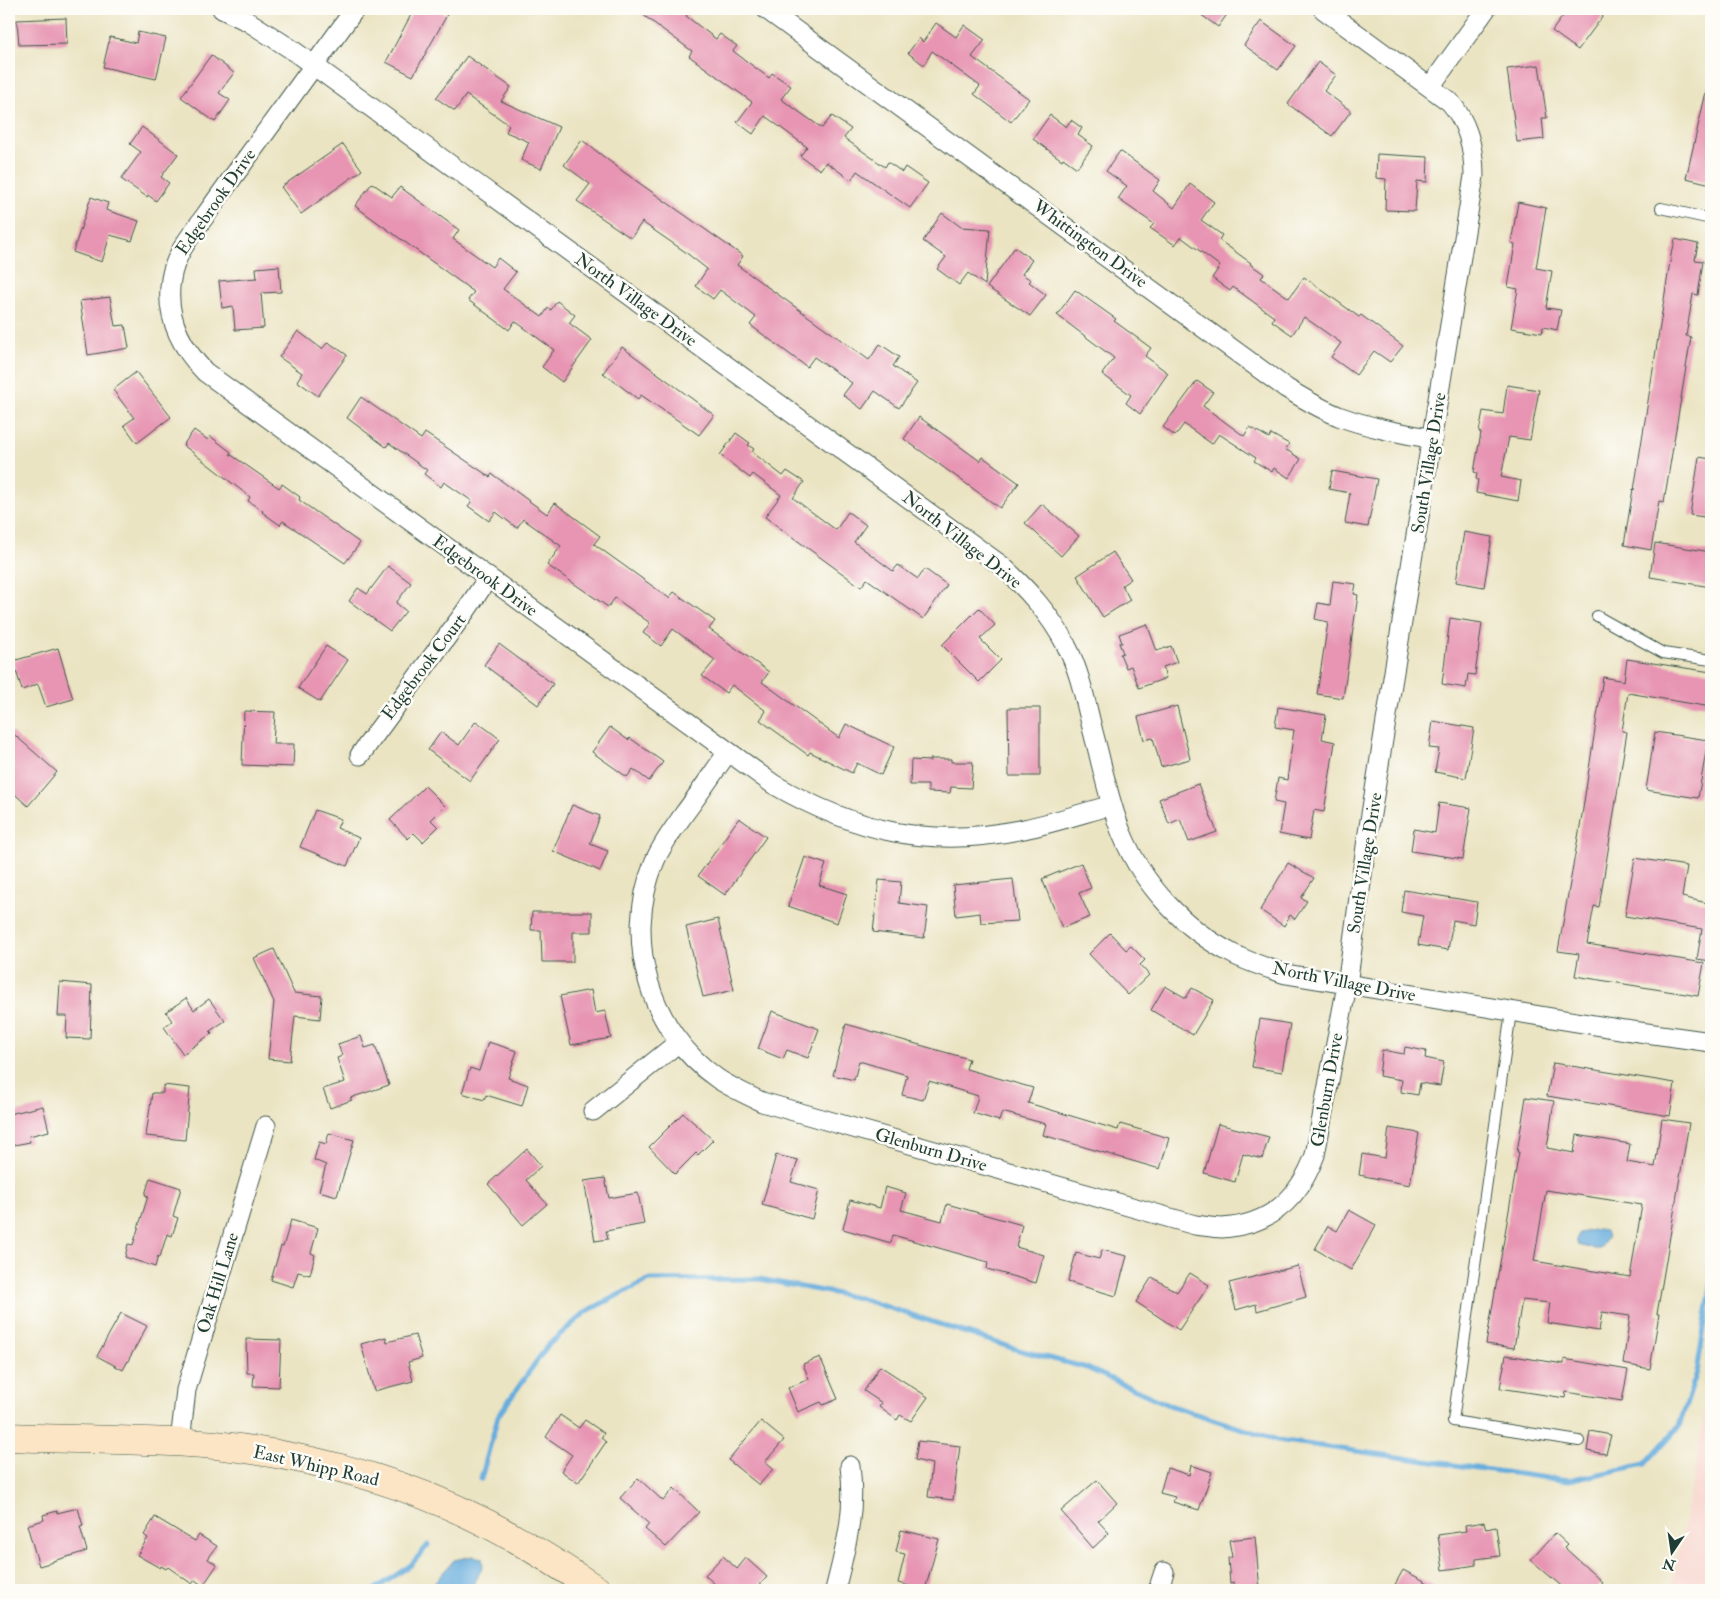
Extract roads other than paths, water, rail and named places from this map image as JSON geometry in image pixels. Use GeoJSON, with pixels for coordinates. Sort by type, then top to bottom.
{"type":"FeatureCollection","features":[{"type":"Feature","properties":{"kind":"main road","name":"East Whipp Road"},"geometry":{"type":"LineString","coordinates":[[9,1437],[180,1442],[223,1446],[299,1458],[344,1469],[389,1483],[482,1521],[526,1545],[597,1590]]}},
{"type":"Feature","properties":{"kind":"street","name":"North Village Drive"},"geometry":{"type":"LineString","coordinates":[[222,9],[249,22],[314,66],[1002,566],[1030,592],[1053,622],[1067,647],[1078,673],[1112,805],[1122,835],[1139,868],[1161,898],[1185,922],[1208,940],[1259,966],[1286,974],[1512,1012],[1711,1042]]}},
{"type":"Feature","properties":{"kind":"street"},"geometry":{"type":"LineString","coordinates":[[314,66],[355,9]]}},
{"type":"Feature","properties":{"kind":"street","name":"Whittington Drive"},"geometry":{"type":"LineString","coordinates":[[766,9],[1286,388],[1312,404],[1340,417],[1369,426],[1432,439]]}},
{"type":"Feature","properties":{"kind":"street","name":"South Village Drive"},"geometry":{"type":"LineString","coordinates":[[1323,9],[1450,102],[1466,126],[1474,158],[1474,176],[1367,839],[1347,984]]}},
{"type":"Feature","properties":{"kind":"street"},"geometry":{"type":"LineString","coordinates":[[1430,87],[1486,9]]}},
{"type":"Feature","properties":{"kind":"street","name":"Edgebrook Drive"},"geometry":{"type":"LineString","coordinates":[[314,66],[184,246],[176,262],[171,279],[170,296],[173,320],[179,338],[192,358],[205,372],[728,752],[773,784],[802,801],[832,815],[864,826],[903,834],[937,837],[981,836],[1025,829],[1112,805]]}},
{"type":"Feature","properties":{"kind":"street","name":"Edgebrook Court"},"geometry":{"type":"LineString","coordinates":[[360,755],[488,578]]}},
{"type":"Feature","properties":{"kind":"street","name":"Glenburn Drive"},"geometry":{"type":"LineString","coordinates":[[728,752],[665,841],[654,862],[642,908],[641,937],[643,961],[649,985],[658,1008],[679,1042],[717,1078],[762,1102],[1195,1225],[1220,1228],[1238,1226],[1256,1221],[1273,1213],[1300,1188],[1309,1172],[1315,1155],[1347,984]]}},
{"type":"Feature","properties":{"kind":"street"},"geometry":{"type":"LineString","coordinates":[[593,1111],[679,1042]]}},
{"type":"Feature","properties":{"kind":"street","name":"Oak Hill Lane"},"geometry":{"type":"LineString","coordinates":[[180,1442],[186,1390],[266,1126]]}},
{"type":"Feature","properties":{"kind":"street"},"geometry":{"type":"LineString","coordinates":[[835,1590],[853,1508],[850,1466]]}},
{"type":"Feature","properties":{"kind":"street"},"geometry":{"type":"LineString","coordinates":[[1158,1590],[1164,1572]]}},
{"type":"Feature","properties":{"kind":"lane"},"geometry":{"type":"LineString","coordinates":[[1661,208],[1711,219]]}},
{"type":"Feature","properties":{"kind":"lane"},"geometry":{"type":"LineString","coordinates":[[1597,616],[1663,652],[1711,660]]}},
{"type":"Feature","properties":{"kind":"lane"},"geometry":{"type":"LineString","coordinates":[[1512,1012],[1453,1421],[1578,1441]]}},
{"type":"Feature","properties":{"kind":"water"},"geometry":{"type":"Polygon","coordinates":[[[1598,1229],[1605,1230],[1608,1236],[1600,1249],[1578,1245],[1576,1240],[1579,1233],[1598,1229]]]}},
{"type":"Feature","properties":{"kind":"water"},"geometry":{"type":"Polygon","coordinates":[[[473,1556],[482,1558],[483,1566],[471,1590],[425,1590],[435,1582],[454,1560],[473,1556]]]}},
{"type":"Feature","properties":{"kind":"waterway"},"geometry":{"type":"LineString","coordinates":[[481,1479],[498,1416],[548,1345],[587,1311],[648,1280],[760,1279],[859,1298],[1019,1350],[1087,1368],[1169,1405],[1277,1440],[1568,1481],[1645,1464],[1679,1426],[1697,1372],[1711,1286]]}},
{"type":"Feature","properties":{"kind":"waterway"},"geometry":{"type":"LineString","coordinates":[[374,1590],[411,1565],[428,1545]]}}]}
